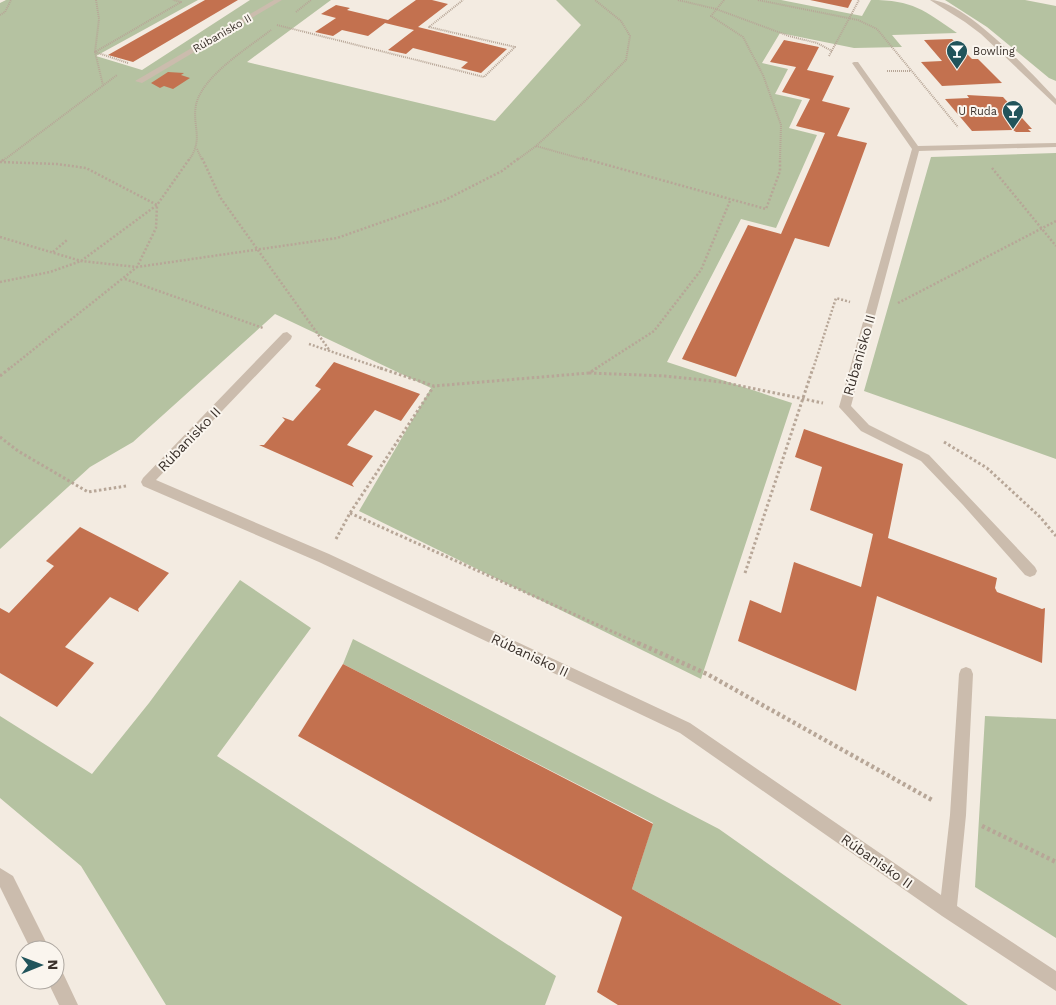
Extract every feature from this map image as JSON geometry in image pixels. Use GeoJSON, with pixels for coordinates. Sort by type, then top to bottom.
{"type":"FeatureCollection","features":[{"type":"Feature","properties":{"kind":"street","name":"Rúbanisko II"},"geometry":{"type":"LineString","coordinates":[[139,81],[279,0]]}},
{"type":"Feature","properties":{"kind":"street"},"geometry":{"type":"LineString","coordinates":[[933,0],[958,13],[978,28],[1056,102]]}},
{"type":"Feature","properties":{"kind":"street"},"geometry":{"type":"LineString","coordinates":[[856,63],[916,149],[1056,145]]}},
{"type":"Feature","properties":{"kind":"street","name":"Rúbanisko II"},"geometry":{"type":"LineString","coordinates":[[916,149],[844,407],[864,428],[924,458],[967,501],[1030,571]]}},
{"type":"Feature","properties":{"kind":"street","name":"Rúbanisko II"},"geometry":{"type":"LineString","coordinates":[[287,336],[147,482],[324,558],[686,728],[948,910],[1056,982]]}},
{"type":"Feature","properties":{"kind":"street"},"geometry":{"type":"LineString","coordinates":[[948,910],[958,815],[966,674]]}},
{"type":"Feature","properties":{"kind":"street"},"geometry":{"type":"LineString","coordinates":[[0,877],[7,882],[36,940]]}},
{"type":"Feature","properties":{"kind":"street"},"geometry":{"type":"LineString","coordinates":[[61,990],[69,1005]]}},
{"type":"Feature","properties":{"kind":"path"},"geometry":{"type":"LineString","coordinates":[[0,14],[5,12],[11,0]]}},
{"type":"Feature","properties":{"kind":"path"},"geometry":{"type":"LineString","coordinates":[[96,0],[99,19],[95,52],[102,85]]}},
{"type":"Feature","properties":{"kind":"path"},"geometry":{"type":"LineString","coordinates":[[95,52],[181,2],[173,0]]}},
{"type":"Feature","properties":{"kind":"path"},"geometry":{"type":"LineString","coordinates":[[291,15],[311,0]]}},
{"type":"Feature","properties":{"kind":"path"},"geometry":{"type":"LineString","coordinates":[[278,25],[484,77],[515,47],[429,27],[463,0]]}},
{"type":"Feature","properties":{"kind":"path"},"geometry":{"type":"LineString","coordinates":[[0,237],[81,260],[137,267],[337,238],[445,200],[502,171],[536,146],[626,60],[630,36],[620,20],[595,0]]}},
{"type":"Feature","properties":{"kind":"path"},"geometry":{"type":"LineString","coordinates":[[678,0],[716,9],[832,50]]}},
{"type":"Feature","properties":{"kind":"path"},"geometry":{"type":"LineString","coordinates":[[536,146],[766,210],[780,171],[781,125],[763,76],[742,37],[711,16],[724,0]]}},
{"type":"Feature","properties":{"kind":"path"},"geometry":{"type":"LineString","coordinates":[[829,56],[859,0]]}},
{"type":"Feature","properties":{"kind":"path"},"geometry":{"type":"LineString","coordinates":[[284,20],[231,60],[204,86],[196,105],[197,148],[220,197],[330,352]]}},
{"type":"Feature","properties":{"kind":"path"},"geometry":{"type":"LineString","coordinates":[[95,52],[136,66]]}},
{"type":"Feature","properties":{"kind":"path"},"geometry":{"type":"LineString","coordinates":[[1,163],[102,85],[122,72]]}},
{"type":"Feature","properties":{"kind":"path"},"geometry":{"type":"LineString","coordinates":[[0,282],[50,272],[81,260],[157,205],[197,148]]}},
{"type":"Feature","properties":{"kind":"path"},"geometry":{"type":"LineString","coordinates":[[975,148],[1056,246]]}},
{"type":"Feature","properties":{"kind":"path"},"geometry":{"type":"LineString","coordinates":[[1,163],[57,164],[86,168],[157,205]]}},
{"type":"Feature","properties":{"kind":"path"},"geometry":{"type":"LineString","coordinates":[[589,373],[654,331],[701,270],[730,201]]}},
{"type":"Feature","properties":{"kind":"path"},"geometry":{"type":"LineString","coordinates":[[0,376],[125,279],[137,267],[156,228],[157,205]]}},
{"type":"Feature","properties":{"kind":"path"},"geometry":{"type":"LineString","coordinates":[[894,305],[1056,221]]}},
{"type":"Feature","properties":{"kind":"path"},"geometry":{"type":"LineString","coordinates":[[53,252],[67,240]]}},
{"type":"Feature","properties":{"kind":"path"},"geometry":{"type":"LineString","coordinates":[[125,279],[330,352],[434,386],[589,373],[681,376],[744,385],[824,404]]}},
{"type":"Feature","properties":{"kind":"path"},"geometry":{"type":"LineString","coordinates":[[745,573],[836,298],[856,303]]}},
{"type":"Feature","properties":{"kind":"path"},"geometry":{"type":"LineString","coordinates":[[324,558],[350,513],[434,386]]}},
{"type":"Feature","properties":{"kind":"path"},"geometry":{"type":"LineString","coordinates":[[0,438],[18,451],[88,492],[147,482]]}},
{"type":"Feature","properties":{"kind":"path"},"geometry":{"type":"LineString","coordinates":[[939,439],[987,468],[1040,517],[1056,536]]}},
{"type":"Feature","properties":{"kind":"path"},"geometry":{"type":"LineString","coordinates":[[350,513],[707,674],[958,815],[1056,862]]}},
{"type":"Feature","properties":{"kind":"green space"},"geometry":{"type":"Polygon","coordinates":[[[6,0],[198,0],[96,56],[142,70],[250,0],[331,0],[247,62],[495,121],[581,25],[556,0],[781,0],[862,16],[871,0],[885,0],[908,4],[926,12],[957,33],[892,35],[902,47],[854,48],[780,33],[762,63],[788,69],[775,94],[802,100],[789,128],[817,135],[776,228],[741,219],[667,362],[792,403],[701,679],[359,511],[431,388],[275,314],[133,442],[90,467],[0,549],[0,3],[6,0]]]}},
{"type":"Feature","properties":{"kind":"green space"},"geometry":{"type":"Polygon","coordinates":[[[945,0],[1025,0],[1056,6],[1056,81],[1049,78],[987,27],[945,0]]]}},
{"type":"Feature","properties":{"kind":"green space"},"geometry":{"type":"Polygon","coordinates":[[[1056,153],[1056,459],[864,391],[931,157],[1056,153]]]}},
{"type":"Feature","properties":{"kind":"green space"},"geometry":{"type":"Polygon","coordinates":[[[240,580],[311,628],[217,756],[556,976],[545,1005],[166,1005],[81,866],[0,798],[0,716],[92,774],[149,703],[240,580]]]}},
{"type":"Feature","properties":{"kind":"green space"},"geometry":{"type":"Polygon","coordinates":[[[353,639],[719,829],[968,1005],[842,1005],[632,889],[653,823],[343,664],[353,639]]]}},
{"type":"Feature","properties":{"kind":"green space"},"geometry":{"type":"Polygon","coordinates":[[[985,716],[1056,719],[1056,938],[975,887],[985,716]]]}},
{"type":"Feature","properties":{"kind":"building"},"geometry":{"type":"Polygon","coordinates":[[[205,0],[238,0],[133,62],[108,55],[205,0]]]}},
{"type":"Feature","properties":{"kind":"building"},"geometry":{"type":"Polygon","coordinates":[[[416,0],[432,0],[448,4],[418,27],[507,49],[481,73],[461,68],[468,62],[413,48],[406,54],[388,50],[414,30],[385,23],[368,36],[342,30],[333,36],[315,32],[336,18],[321,14],[336,5],[350,8],[347,10],[388,20],[416,0]]]}},
{"type":"Feature","properties":{"kind":"building"},"geometry":{"type":"Polygon","coordinates":[[[810,0],[852,0],[848,8],[810,0]]]}},
{"type":"Feature","properties":{"kind":"building"},"geometry":{"type":"Polygon","coordinates":[[[952,39],[972,59],[978,59],[1002,83],[942,86],[921,62],[942,61],[924,40],[952,39]]]}},
{"type":"Feature","properties":{"kind":"building"},"geometry":{"type":"Polygon","coordinates":[[[784,40],[819,47],[807,70],[834,76],[822,101],[850,108],[837,136],[867,143],[829,247],[795,238],[736,377],[682,359],[748,225],[781,234],[825,133],[796,126],[810,99],[782,92],[796,67],[770,62],[784,40]]]}},
{"type":"Feature","properties":{"kind":"building"},"geometry":{"type":"Polygon","coordinates":[[[168,72],[184,73],[181,75],[190,78],[173,89],[164,86],[160,88],[151,83],[168,72]]]}},
{"type":"Feature","properties":{"kind":"building"},"geometry":{"type":"Polygon","coordinates":[[[967,95],[1003,97],[1032,129],[1028,129],[1031,132],[1016,132],[1013,130],[972,131],[945,99],[969,98],[967,95]]]}},
{"type":"Feature","properties":{"kind":"building"},"geometry":{"type":"Polygon","coordinates":[[[334,362],[420,394],[401,421],[375,410],[347,445],[373,456],[352,484],[354,487],[259,445],[264,445],[285,420],[282,417],[293,421],[321,389],[315,386],[334,362]]]}},
{"type":"Feature","properties":{"kind":"building"},"geometry":{"type":"Polygon","coordinates":[[[804,429],[903,464],[888,538],[997,578],[995,588],[997,592],[1042,609],[1045,608],[1042,663],[877,596],[856,691],[738,641],[750,600],[781,613],[794,562],[861,587],[873,534],[810,510],[822,467],[795,457],[804,429]]]}},
{"type":"Feature","properties":{"kind":"building"},"geometry":{"type":"Polygon","coordinates":[[[80,527],[169,573],[138,609],[139,612],[110,597],[65,647],[94,663],[57,707],[0,673],[0,608],[9,613],[54,566],[46,561],[80,527]]]}},
{"type":"Feature","properties":{"kind":"building"},"geometry":{"type":"Polygon","coordinates":[[[343,664],[653,824],[632,889],[842,1005],[618,1005],[597,992],[622,917],[298,736],[343,664]]]}},
{"type":"Feature","properties":{"kind":"place","name":"Bowling"},"geometry":{"type":"Point","coordinates":[957,70]}},
{"type":"Feature","properties":{"kind":"place","name":"U Ruda"},"geometry":{"type":"Point","coordinates":[1013,130]}}]}
